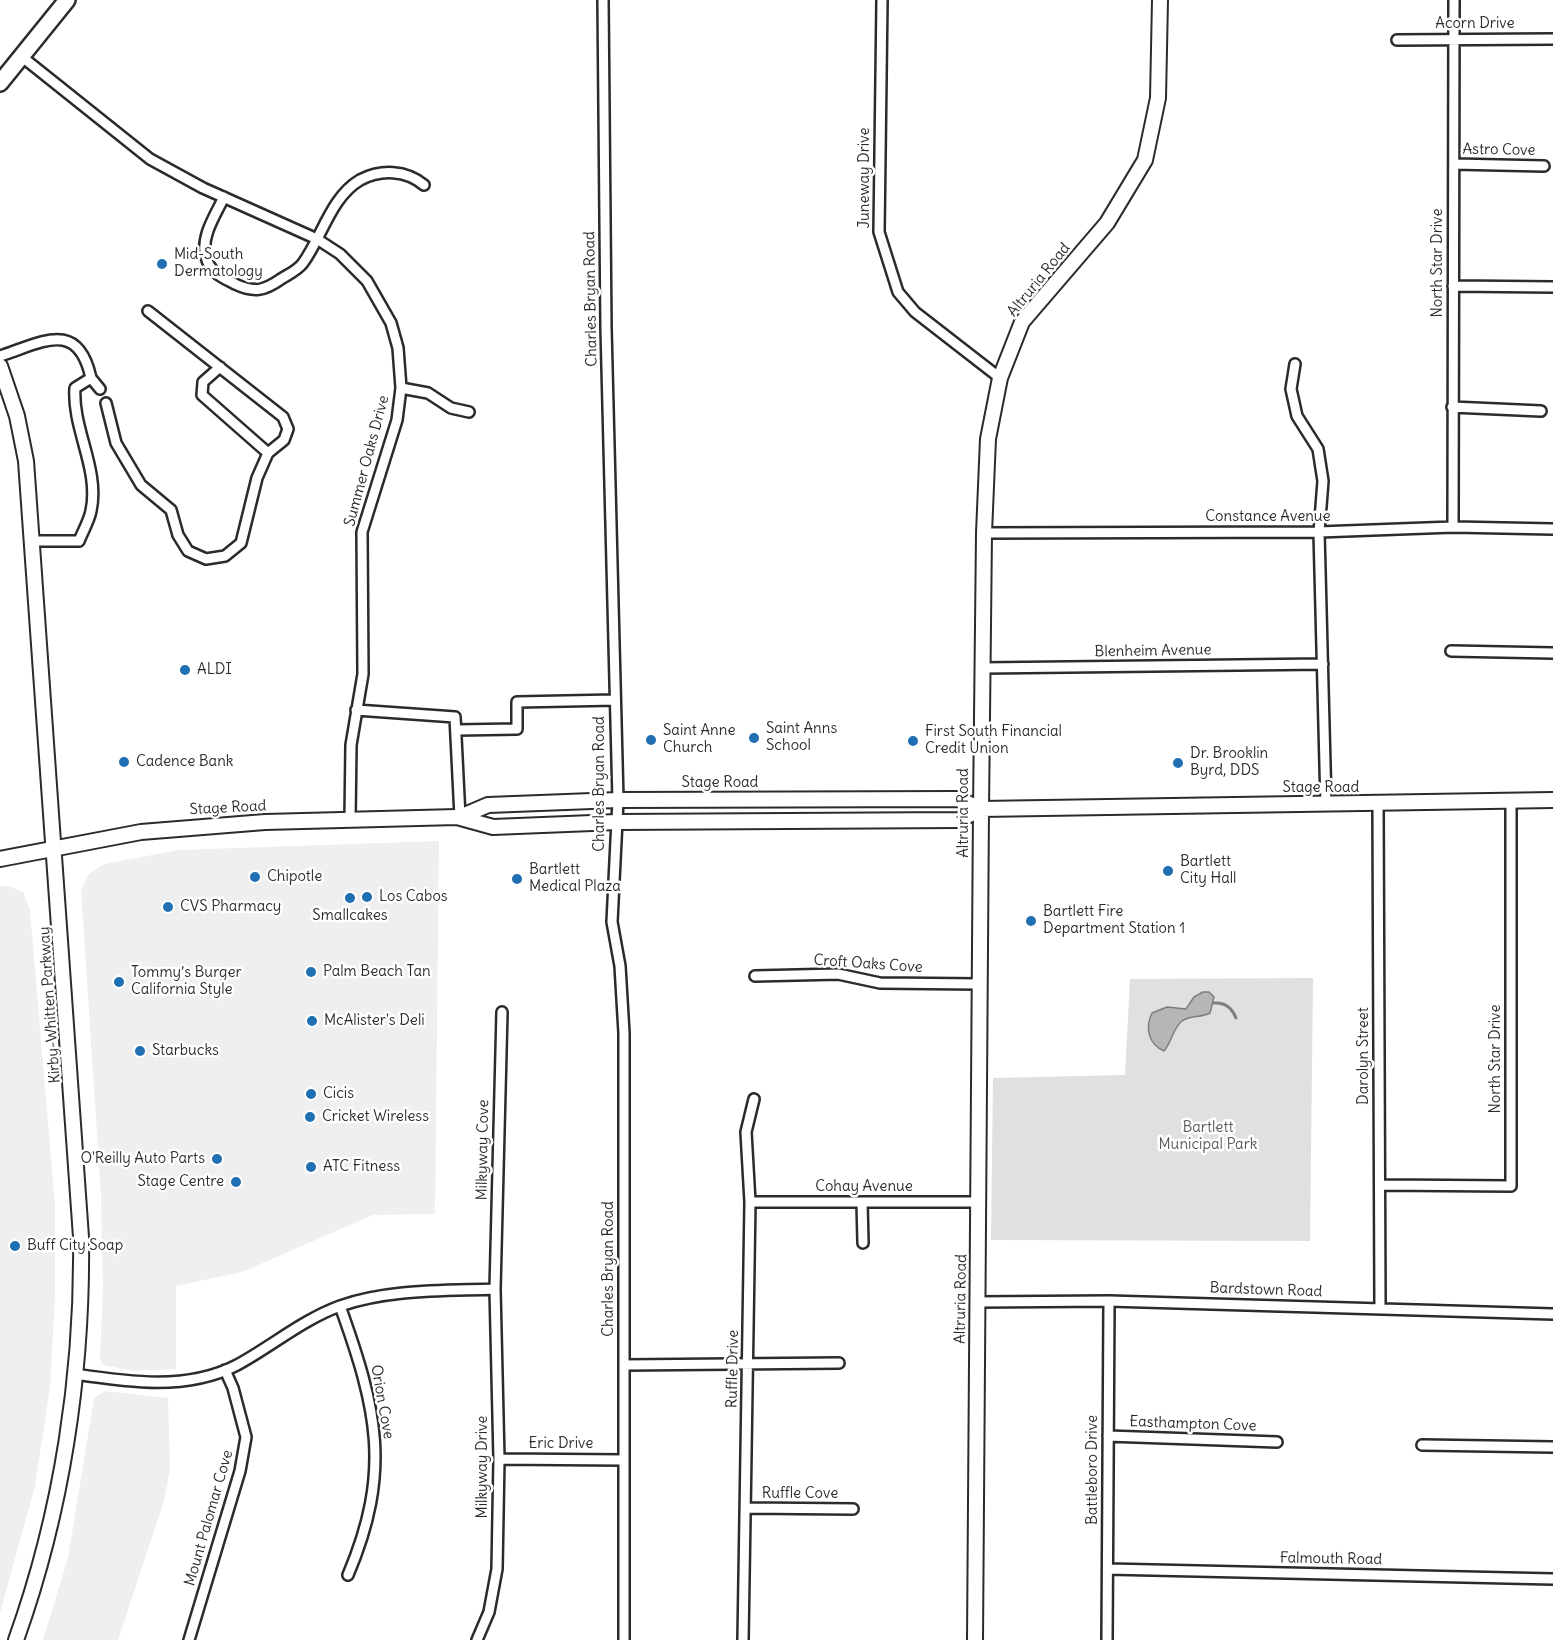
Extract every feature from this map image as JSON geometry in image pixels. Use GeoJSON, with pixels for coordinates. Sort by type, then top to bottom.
{"type":"FeatureCollection","features":[{"type":"Feature","properties":{"kind":"main road"},"geometry":{"type":"LineString","coordinates":[[0,83],[67,0]]}},
{"type":"Feature","properties":{"kind":"main road","name":"Altruria Road"},"geometry":{"type":"LineString","coordinates":[[975,1640],[979,984],[984,533],[988,438],[1000,378],[1022,322],[1107,224],[1145,160],[1158,98],[1160,0]]}},
{"type":"Feature","properties":{"kind":"main road","name":"Kirby-Whitten Parkway"},"geometry":{"type":"LineString","coordinates":[[0,366],[17,416],[26,461],[30,541],[56,846],[80,1205],[81,1259],[75,1374],[55,1499],[16,1640]]}},
{"type":"Feature","properties":{"kind":"main road"},"geometry":{"type":"LineString","coordinates":[[790,799],[790,822]]}},
{"type":"Feature","properties":{"kind":"main road","name":"Stage Road"},"geometry":{"type":"LineString","coordinates":[[460,817],[488,805],[618,800],[958,799],[981,809],[1553,800]]}},
{"type":"Feature","properties":{"kind":"main road","name":"Stage Road"},"geometry":{"type":"LineString","coordinates":[[0,859],[56,846],[169,828],[350,819],[460,817],[493,827],[617,822],[959,820],[981,809]]}},
{"type":"Feature","properties":{"kind":"street","name":"Charles Bryan Road"},"geometry":{"type":"LineString","coordinates":[[603,0],[606,321],[618,800],[612,922],[620,966],[624,1033],[625,1365],[622,1460],[624,1640]]}},
{"type":"Feature","properties":{"kind":"street","name":"Juneway Drive"},"geometry":{"type":"LineString","coordinates":[[882,0],[879,232],[898,292],[915,312],[1000,378]]}},
{"type":"Feature","properties":{"kind":"street","name":"North Star Drive"},"geometry":{"type":"LineString","coordinates":[[1453,527],[1454,0]]}},
{"type":"Feature","properties":{"kind":"street","name":"Acorn Drive"},"geometry":{"type":"LineString","coordinates":[[1397,40],[1553,39]]}},
{"type":"Feature","properties":{"kind":"street","name":"Summer Oaks Drive"},"geometry":{"type":"LineString","coordinates":[[21,56],[150,159],[224,197],[317,239],[356,269],[376,295],[395,336],[401,388],[397,420],[362,532],[364,657],[350,756],[350,819]]}},
{"type":"Feature","properties":{"kind":"street","name":"Astro Cove"},"geometry":{"type":"LineString","coordinates":[[1454,164],[1544,166]]}},
{"type":"Feature","properties":{"kind":"street"},"geometry":{"type":"LineString","coordinates":[[224,197],[207,236],[206,257],[216,274],[245,288],[257,291],[269,287],[299,268],[343,195],[358,181],[369,176],[396,173],[411,174],[424,185]]}},
{"type":"Feature","properties":{"kind":"street"},"geometry":{"type":"LineString","coordinates":[[1453,286],[1553,287]]}},
{"type":"Feature","properties":{"kind":"street"},"geometry":{"type":"LineString","coordinates":[[106,403],[116,443],[141,485],[171,510],[178,535],[188,551],[206,559],[225,556],[241,543],[257,478],[268,453],[284,440],[288,429],[283,417],[148,311]]}},
{"type":"Feature","properties":{"kind":"street"},"geometry":{"type":"LineString","coordinates":[[0,356],[56,338],[66,338],[75,344],[87,361],[91,378],[100,389]]}},
{"type":"Feature","properties":{"kind":"street"},"geometry":{"type":"LineString","coordinates":[[1295,364],[1291,389],[1297,416],[1318,449],[1323,481],[1319,532],[1326,804]]}},
{"type":"Feature","properties":{"kind":"street"},"geometry":{"type":"LineString","coordinates":[[220,367],[203,382],[202,395],[268,453]]}},
{"type":"Feature","properties":{"kind":"street"},"geometry":{"type":"LineString","coordinates":[[30,541],[79,541],[91,511],[92,481],[74,403],[75,387],[91,378]]}},
{"type":"Feature","properties":{"kind":"street"},"geometry":{"type":"LineString","coordinates":[[401,388],[428,393],[452,408],[469,412]]}},
{"type":"Feature","properties":{"kind":"street"},"geometry":{"type":"LineString","coordinates":[[1452,407],[1540,411]]}},
{"type":"Feature","properties":{"kind":"street","name":"Constance Avenue"},"geometry":{"type":"LineString","coordinates":[[984,533],[1319,532],[1453,527],[1553,529]]}},
{"type":"Feature","properties":{"kind":"street"},"geometry":{"type":"LineString","coordinates":[[1451,651],[1553,653]]}},
{"type":"Feature","properties":{"kind":"street","name":"Blenheim Avenue"},"geometry":{"type":"LineString","coordinates":[[983,668],[1323,664]]}},
{"type":"Feature","properties":{"kind":"street"},"geometry":{"type":"LineString","coordinates":[[457,730],[517,729],[517,702],[615,700]]}},
{"type":"Feature","properties":{"kind":"street"},"geometry":{"type":"LineString","coordinates":[[356,710],[385,714],[455,717],[460,817]]}},
{"type":"Feature","properties":{"kind":"street","name":"North Star Drive"},"geometry":{"type":"LineString","coordinates":[[1380,1185],[1511,1186],[1510,800]]}},
{"type":"Feature","properties":{"kind":"street","name":"Darolyn Street"},"geometry":{"type":"LineString","coordinates":[[1378,804],[1380,1308]]}},
{"type":"Feature","properties":{"kind":"street","name":"Croft Oaks Cove"},"geometry":{"type":"LineString","coordinates":[[755,976],[838,974],[880,983],[979,984]]}},
{"type":"Feature","properties":{"kind":"street","name":"Milkyway Cove"},"geometry":{"type":"LineString","coordinates":[[495,1290],[502,1012]]}},
{"type":"Feature","properties":{"kind":"street","name":"Ruffle Drive"},"geometry":{"type":"LineString","coordinates":[[743,1640],[747,1508],[750,1202],[746,1132],[754,1099]]}},
{"type":"Feature","properties":{"kind":"street","name":"Cohay Avenue"},"geometry":{"type":"LineString","coordinates":[[750,1202],[978,1202]]}},
{"type":"Feature","properties":{"kind":"street"},"geometry":{"type":"LineString","coordinates":[[862,1202],[863,1243]]}},
{"type":"Feature","properties":{"kind":"street"},"geometry":{"type":"LineString","coordinates":[[75,1374],[150,1383],[185,1380],[225,1370],[310,1319],[340,1306],[365,1299],[426,1292],[495,1290]]}},
{"type":"Feature","properties":{"kind":"street","name":"Milkyway Drive"},"geometry":{"type":"LineString","coordinates":[[477,1640],[489,1612],[496,1582],[499,1459],[495,1290]]}},
{"type":"Feature","properties":{"kind":"street","name":"Bardstown Road"},"geometry":{"type":"LineString","coordinates":[[977,1302],[1109,1301],[1553,1314]]}},
{"type":"Feature","properties":{"kind":"street","name":"Battleboro Drive"},"geometry":{"type":"LineString","coordinates":[[1107,1640],[1109,1301]]}},
{"type":"Feature","properties":{"kind":"street","name":"Orion Cove"},"geometry":{"type":"LineString","coordinates":[[340,1306],[358,1358],[371,1408],[376,1453],[374,1494],[363,1541],[348,1575]]}},
{"type":"Feature","properties":{"kind":"street"},"geometry":{"type":"LineString","coordinates":[[625,1365],[748,1366],[839,1363]]}},
{"type":"Feature","properties":{"kind":"street","name":"Mount Palomar Cove"},"geometry":{"type":"LineString","coordinates":[[189,1640],[237,1481],[246,1437],[234,1388],[225,1370]]}},
{"type":"Feature","properties":{"kind":"street","name":"Easthampton Cove"},"geometry":{"type":"LineString","coordinates":[[1108,1436],[1277,1442]]}},
{"type":"Feature","properties":{"kind":"street"},"geometry":{"type":"LineString","coordinates":[[1422,1445],[1553,1447]]}},
{"type":"Feature","properties":{"kind":"street","name":"Eric Drive"},"geometry":{"type":"LineString","coordinates":[[499,1459],[622,1460]]}},
{"type":"Feature","properties":{"kind":"street","name":"Ruffle Cove"},"geometry":{"type":"LineString","coordinates":[[747,1508],[853,1509]]}},
{"type":"Feature","properties":{"kind":"street","name":"Falmouth Road"},"geometry":{"type":"LineString","coordinates":[[1108,1569],[1553,1579]]}},
{"type":"Feature","properties":{"kind":"shaded area"},"geometry":{"type":"Polygon","coordinates":[[[439,841],[435,1214],[373,1215],[242,1272],[176,1286],[176,1369],[133,1371],[103,1365],[100,1359],[103,1287],[101,1196],[81,889],[89,874],[104,864],[179,850],[439,841]]]}},
{"type":"Feature","properties":{"kind":"shaded area"},"geometry":{"type":"Polygon","coordinates":[[[0,886],[8,886],[23,892],[30,910],[55,1205],[55,1297],[50,1387],[35,1486],[0,1613],[0,886]]]}},
{"type":"Feature","properties":{"kind":"shaded area"},"geometry":{"type":"Polygon","coordinates":[[[1203,992],[1209,992],[1214,997],[1210,1013],[1182,1021],[1164,1051],[1154,1044],[1149,1035],[1152,1013],[1167,1007],[1186,1009],[1194,997],[1203,992]]]}},
{"type":"Feature","properties":{"kind":"shaded area"},"geometry":{"type":"Polygon","coordinates":[[[105,1391],[168,1398],[170,1469],[164,1501],[118,1640],[43,1640],[68,1558],[94,1398],[105,1391]]]}},
{"type":"Feature","properties":{"kind":"green space","name":"Bartlett Municipal Park"},"geometry":{"type":"Polygon","coordinates":[[[1313,978],[1310,1241],[991,1240],[993,1078],[1125,1075],[1130,979],[1313,978]]]}},
{"type":"Feature","properties":{"kind":"waterway"},"geometry":{"type":"LineString","coordinates":[[1214,1003],[1228,1006],[1236,1018]]}},
{"type":"Feature","properties":{"kind":"place","name":"Mid-South Dermatology"},"geometry":{"type":"Point","coordinates":[162,264]}},
{"type":"Feature","properties":{"kind":"place","name":"ALDI"},"geometry":{"type":"Point","coordinates":[185,670]}},
{"type":"Feature","properties":{"kind":"place","name":"Saint Anns School"},"geometry":{"type":"Point","coordinates":[754,738]}},
{"type":"Feature","properties":{"kind":"place","name":"Saint Anne Church"},"geometry":{"type":"Point","coordinates":[651,740]}},
{"type":"Feature","properties":{"kind":"place","name":"First South Financial Credit Union"},"geometry":{"type":"Point","coordinates":[913,741]}},
{"type":"Feature","properties":{"kind":"place","name":"Cadence Bank"},"geometry":{"type":"Point","coordinates":[124,762]}},
{"type":"Feature","properties":{"kind":"place","name":"Dr. Brooklin Byrd, DDS"},"geometry":{"type":"Point","coordinates":[1178,763]}},
{"type":"Feature","properties":{"kind":"place","name":"Bartlett City Hall"},"geometry":{"type":"Point","coordinates":[1168,871]}},
{"type":"Feature","properties":{"kind":"place","name":"Chipotle"},"geometry":{"type":"Point","coordinates":[255,877]}},
{"type":"Feature","properties":{"kind":"place","name":"Bartlett Medical Plaza"},"geometry":{"type":"Point","coordinates":[517,879]}},
{"type":"Feature","properties":{"kind":"place","name":"Los Cabos"},"geometry":{"type":"Point","coordinates":[367,897]}},
{"type":"Feature","properties":{"kind":"place","name":"Smallcakes"},"geometry":{"type":"Point","coordinates":[350,898]}},
{"type":"Feature","properties":{"kind":"place","name":"CVS Pharmacy"},"geometry":{"type":"Point","coordinates":[168,907]}},
{"type":"Feature","properties":{"kind":"place","name":"Bartlett Fire Department Station 1"},"geometry":{"type":"Point","coordinates":[1031,921]}},
{"type":"Feature","properties":{"kind":"place","name":"Palm Beach Tan"},"geometry":{"type":"Point","coordinates":[311,972]}},
{"type":"Feature","properties":{"kind":"place","name":"Tommy’s Burger California Style"},"geometry":{"type":"Point","coordinates":[119,982]}},
{"type":"Feature","properties":{"kind":"place","name":"McAlister's Deli"},"geometry":{"type":"Point","coordinates":[312,1021]}},
{"type":"Feature","properties":{"kind":"place","name":"Starbucks"},"geometry":{"type":"Point","coordinates":[140,1051]}},
{"type":"Feature","properties":{"kind":"place","name":"Cicis"},"geometry":{"type":"Point","coordinates":[311,1094]}},
{"type":"Feature","properties":{"kind":"place","name":"Cricket Wireless"},"geometry":{"type":"Point","coordinates":[310,1117]}},
{"type":"Feature","properties":{"kind":"place","name":"O'Reilly Auto Parts"},"geometry":{"type":"Point","coordinates":[217,1159]}},
{"type":"Feature","properties":{"kind":"place","name":"ATC Fitness"},"geometry":{"type":"Point","coordinates":[311,1167]}},
{"type":"Feature","properties":{"kind":"place","name":"Stage Centre"},"geometry":{"type":"Point","coordinates":[236,1182]}},
{"type":"Feature","properties":{"kind":"place","name":"Buff City Soap"},"geometry":{"type":"Point","coordinates":[15,1246]}}]}
